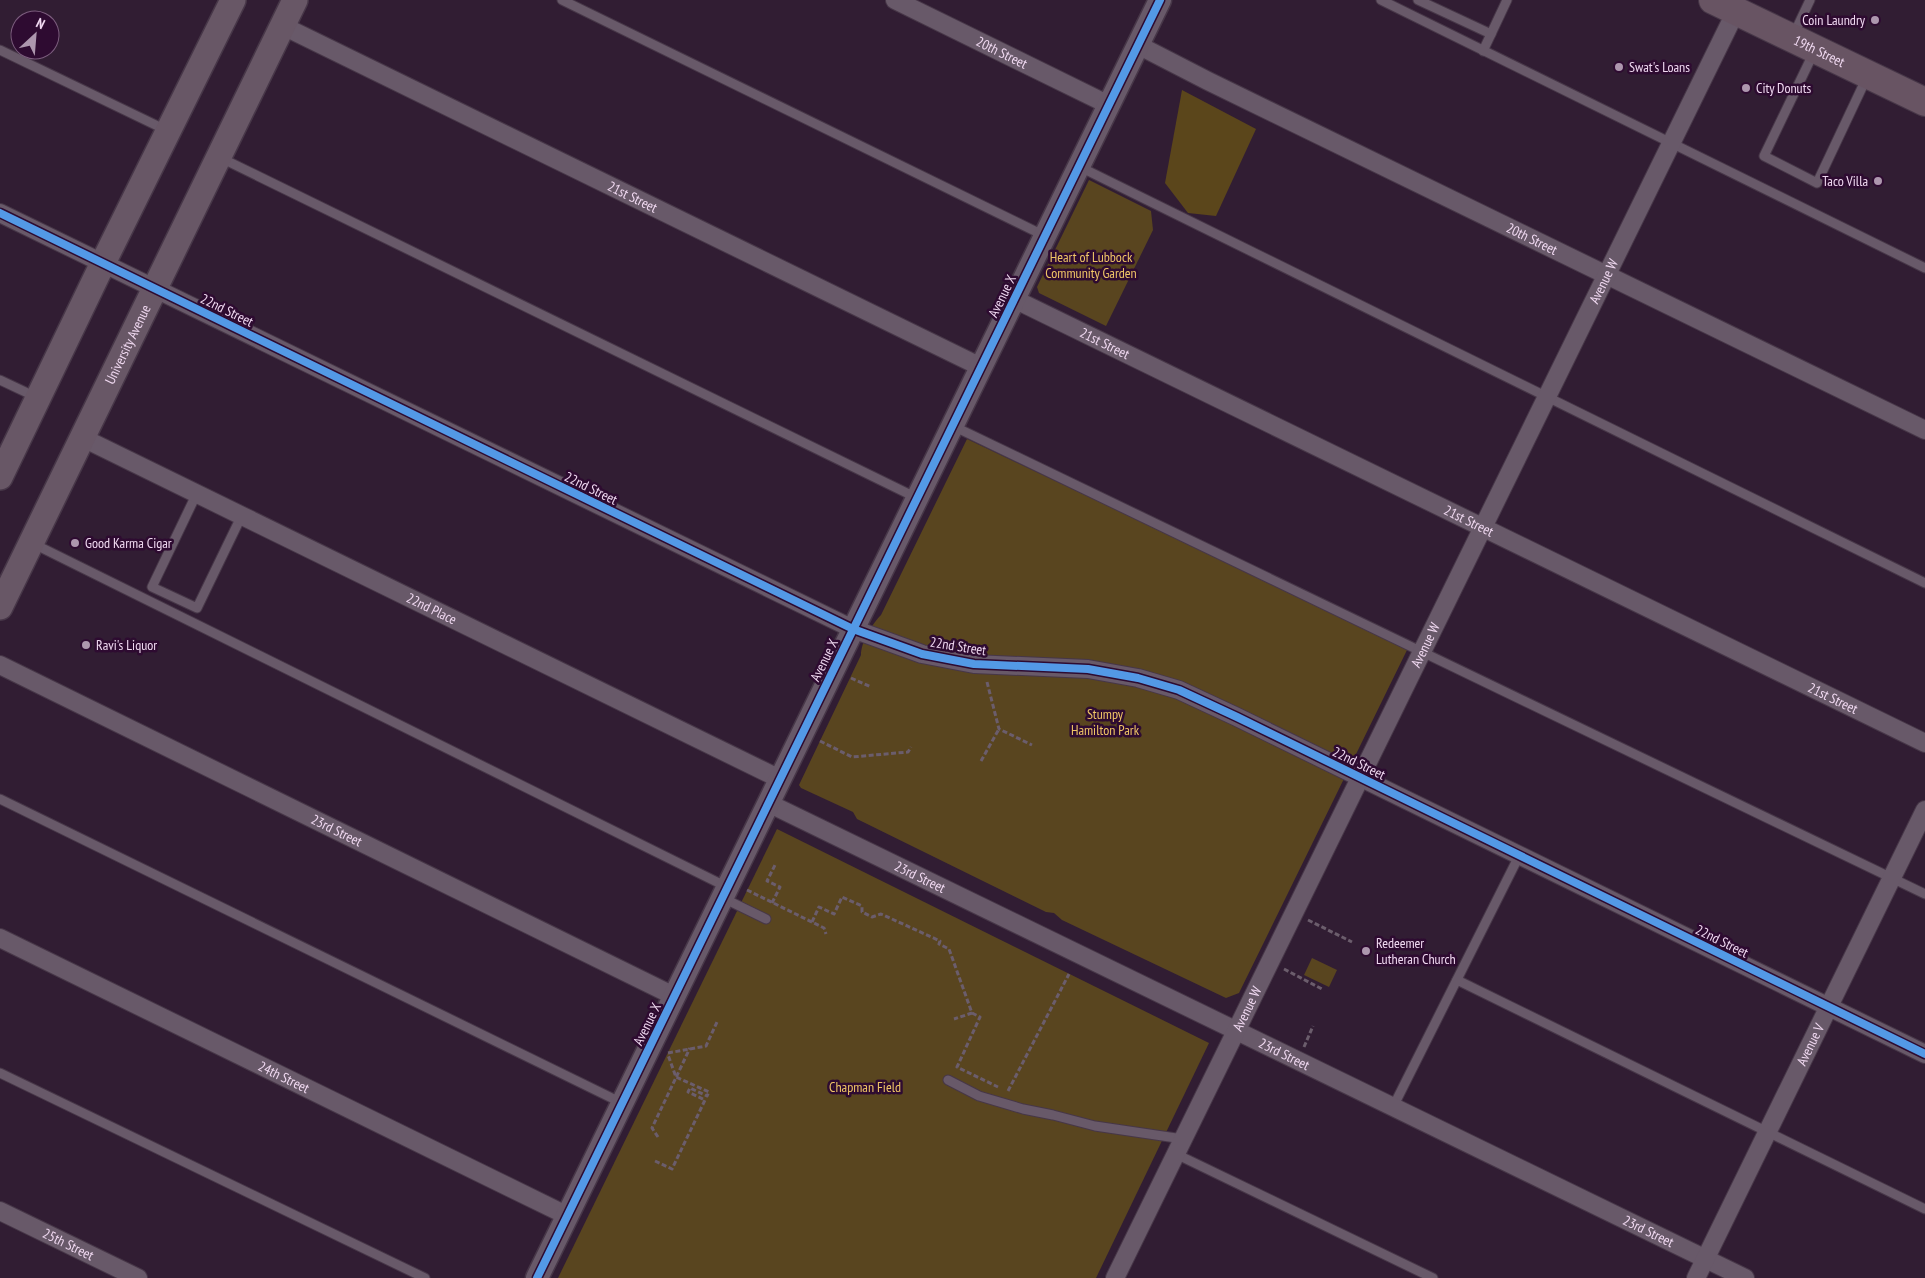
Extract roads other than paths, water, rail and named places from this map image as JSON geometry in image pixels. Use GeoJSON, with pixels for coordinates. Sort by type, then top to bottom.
{"type":"FeatureCollection","features":[{"type":"Feature","properties":{"kind":"main road"},"geometry":{"type":"LineString","coordinates":[[0,478],[232,0]]}},
{"type":"Feature","properties":{"kind":"main road","name":"University Avenue"},"geometry":{"type":"LineString","coordinates":[[0,607],[296,0]]}},
{"type":"Feature","properties":{"kind":"main road","name":"19th Street"},"geometry":{"type":"LineString","coordinates":[[1725,6],[1925,102]]}},
{"type":"Feature","properties":{"kind":"street","name":"20th Street"},"geometry":{"type":"LineString","coordinates":[[895,0],[1109,105]]}},
{"type":"Feature","properties":{"kind":"street","name":"Avenue X"},"geometry":{"type":"LineString","coordinates":[[537,1278],[674,996],[732,891],[780,779],[1160,0]]}},
{"type":"Feature","properties":{"kind":"street","name":"Avenue W"},"geometry":{"type":"LineString","coordinates":[[1115,1278],[1671,144],[1725,6]]}},
{"type":"Feature","properties":{"kind":"street","name":"21st Street"},"geometry":{"type":"LineString","coordinates":[[284,26],[981,368]]}},
{"type":"Feature","properties":{"kind":"street","name":"20th Street"},"geometry":{"type":"LineString","coordinates":[[1138,46],[1925,430]]}},
{"type":"Feature","properties":{"kind":"street","name":"22nd Street"},"geometry":{"type":"LineString","coordinates":[[0,213],[853,629],[922,654],[974,664],[1088,669],[1138,678],[1179,690],[1246,721],[1925,1054]]}},
{"type":"Feature","properties":{"kind":"street","name":"21st Street"},"geometry":{"type":"LineString","coordinates":[[1014,299],[1925,743]]}},
{"type":"Feature","properties":{"kind":"street","name":"22nd Place"},"geometry":{"type":"LineString","coordinates":[[83,438],[780,779]]}},
{"type":"Feature","properties":{"kind":"street","name":"23rd Street"},"geometry":{"type":"LineString","coordinates":[[0,665],[674,996]]}},
{"type":"Feature","properties":{"kind":"street","name":"23rd Street"},"geometry":{"type":"LineString","coordinates":[[768,804],[1745,1278]]}},
{"type":"Feature","properties":{"kind":"street","name":"Avenue V"},"geometry":{"type":"LineString","coordinates":[[1696,1278],[1925,810]]}},
{"type":"Feature","properties":{"kind":"street","name":"24th Street"},"geometry":{"type":"LineString","coordinates":[[0,938],[568,1216]]}},
{"type":"Feature","properties":{"kind":"street","name":"25th Street"},"geometry":{"type":"LineString","coordinates":[[0,1211],[138,1278]]}},
{"type":"Feature","properties":{"kind":"lane"},"geometry":{"type":"LineString","coordinates":[[562,0],[1045,236]]}},
{"type":"Feature","properties":{"kind":"lane"},"geometry":{"type":"LineString","coordinates":[[1381,0],[1925,268]]}},
{"type":"Feature","properties":{"kind":"lane"},"geometry":{"type":"LineString","coordinates":[[1418,0],[1491,34]]}},
{"type":"Feature","properties":{"kind":"lane"},"geometry":{"type":"LineString","coordinates":[[1483,51],[1507,0]]}},
{"type":"Feature","properties":{"kind":"lane"},"geometry":{"type":"LineString","coordinates":[[1810,0],[1803,44],[1764,156],[1817,183],[1868,74]]}},
{"type":"Feature","properties":{"kind":"lane"},"geometry":{"type":"LineString","coordinates":[[0,50],[168,131]]}},
{"type":"Feature","properties":{"kind":"lane"},"geometry":{"type":"LineString","coordinates":[[220,158],[917,498]]}},
{"type":"Feature","properties":{"kind":"lane"},"geometry":{"type":"LineString","coordinates":[[1079,166],[1925,583]]}},
{"type":"Feature","properties":{"kind":"lane"},"geometry":{"type":"LineString","coordinates":[[0,380],[38,398]]}},
{"type":"Feature","properties":{"kind":"lane"},"geometry":{"type":"LineString","coordinates":[[953,425],[1925,894]]}},
{"type":"Feature","properties":{"kind":"lane"},"geometry":{"type":"LineString","coordinates":[[197,493],[152,587],[197,608],[242,516]]}},
{"type":"Feature","properties":{"kind":"lane"},"geometry":{"type":"LineString","coordinates":[[31,543],[732,891],[766,919]]}},
{"type":"Feature","properties":{"kind":"lane"},"geometry":{"type":"LineString","coordinates":[[0,799],[623,1103]]}},
{"type":"Feature","properties":{"kind":"lane"},"geometry":{"type":"LineString","coordinates":[[1393,1107],[1519,856]]}},
{"type":"Feature","properties":{"kind":"lane"},"geometry":{"type":"LineString","coordinates":[[1457,980],[1925,1209]]}},
{"type":"Feature","properties":{"kind":"lane"},"geometry":{"type":"LineString","coordinates":[[0,1073],[425,1278]]}},
{"type":"Feature","properties":{"kind":"lane"},"geometry":{"type":"LineString","coordinates":[[948,1080],[979,1096],[1023,1109],[1053,1114],[1180,1147],[1433,1278]]}},
{"type":"Feature","properties":{"kind":"place","name":"Coin Laundry"},"geometry":{"type":"Point","coordinates":[1875,20]}},
{"type":"Feature","properties":{"kind":"place","name":"Swat's Loans"},"geometry":{"type":"Point","coordinates":[1619,67]}},
{"type":"Feature","properties":{"kind":"place","name":"City Donuts"},"geometry":{"type":"Point","coordinates":[1746,88]}},
{"type":"Feature","properties":{"kind":"place","name":"Taco Villa"},"geometry":{"type":"Point","coordinates":[1878,181]}},
{"type":"Feature","properties":{"kind":"place","name":"Good Karma Cigar"},"geometry":{"type":"Point","coordinates":[75,543]}},
{"type":"Feature","properties":{"kind":"place","name":"Ravi's Liquor"},"geometry":{"type":"Point","coordinates":[86,645]}},
{"type":"Feature","properties":{"kind":"place","name":"Redeemer Lutheran Church"},"geometry":{"type":"Point","coordinates":[1366,951]}},
{"type":"Feature","properties":{"kind":"park label","name":"Heart of Lubbock Community Garden"},"geometry":{"type":"Point","coordinates":[1091,266]}},
{"type":"Feature","properties":{"kind":"park label","name":"Stumpy Hamilton Park"},"geometry":{"type":"Point","coordinates":[1105,722]}},
{"type":"Feature","properties":{"kind":"park label","name":"Chapman Field"},"geometry":{"type":"Point","coordinates":[865,1087]}}]}
